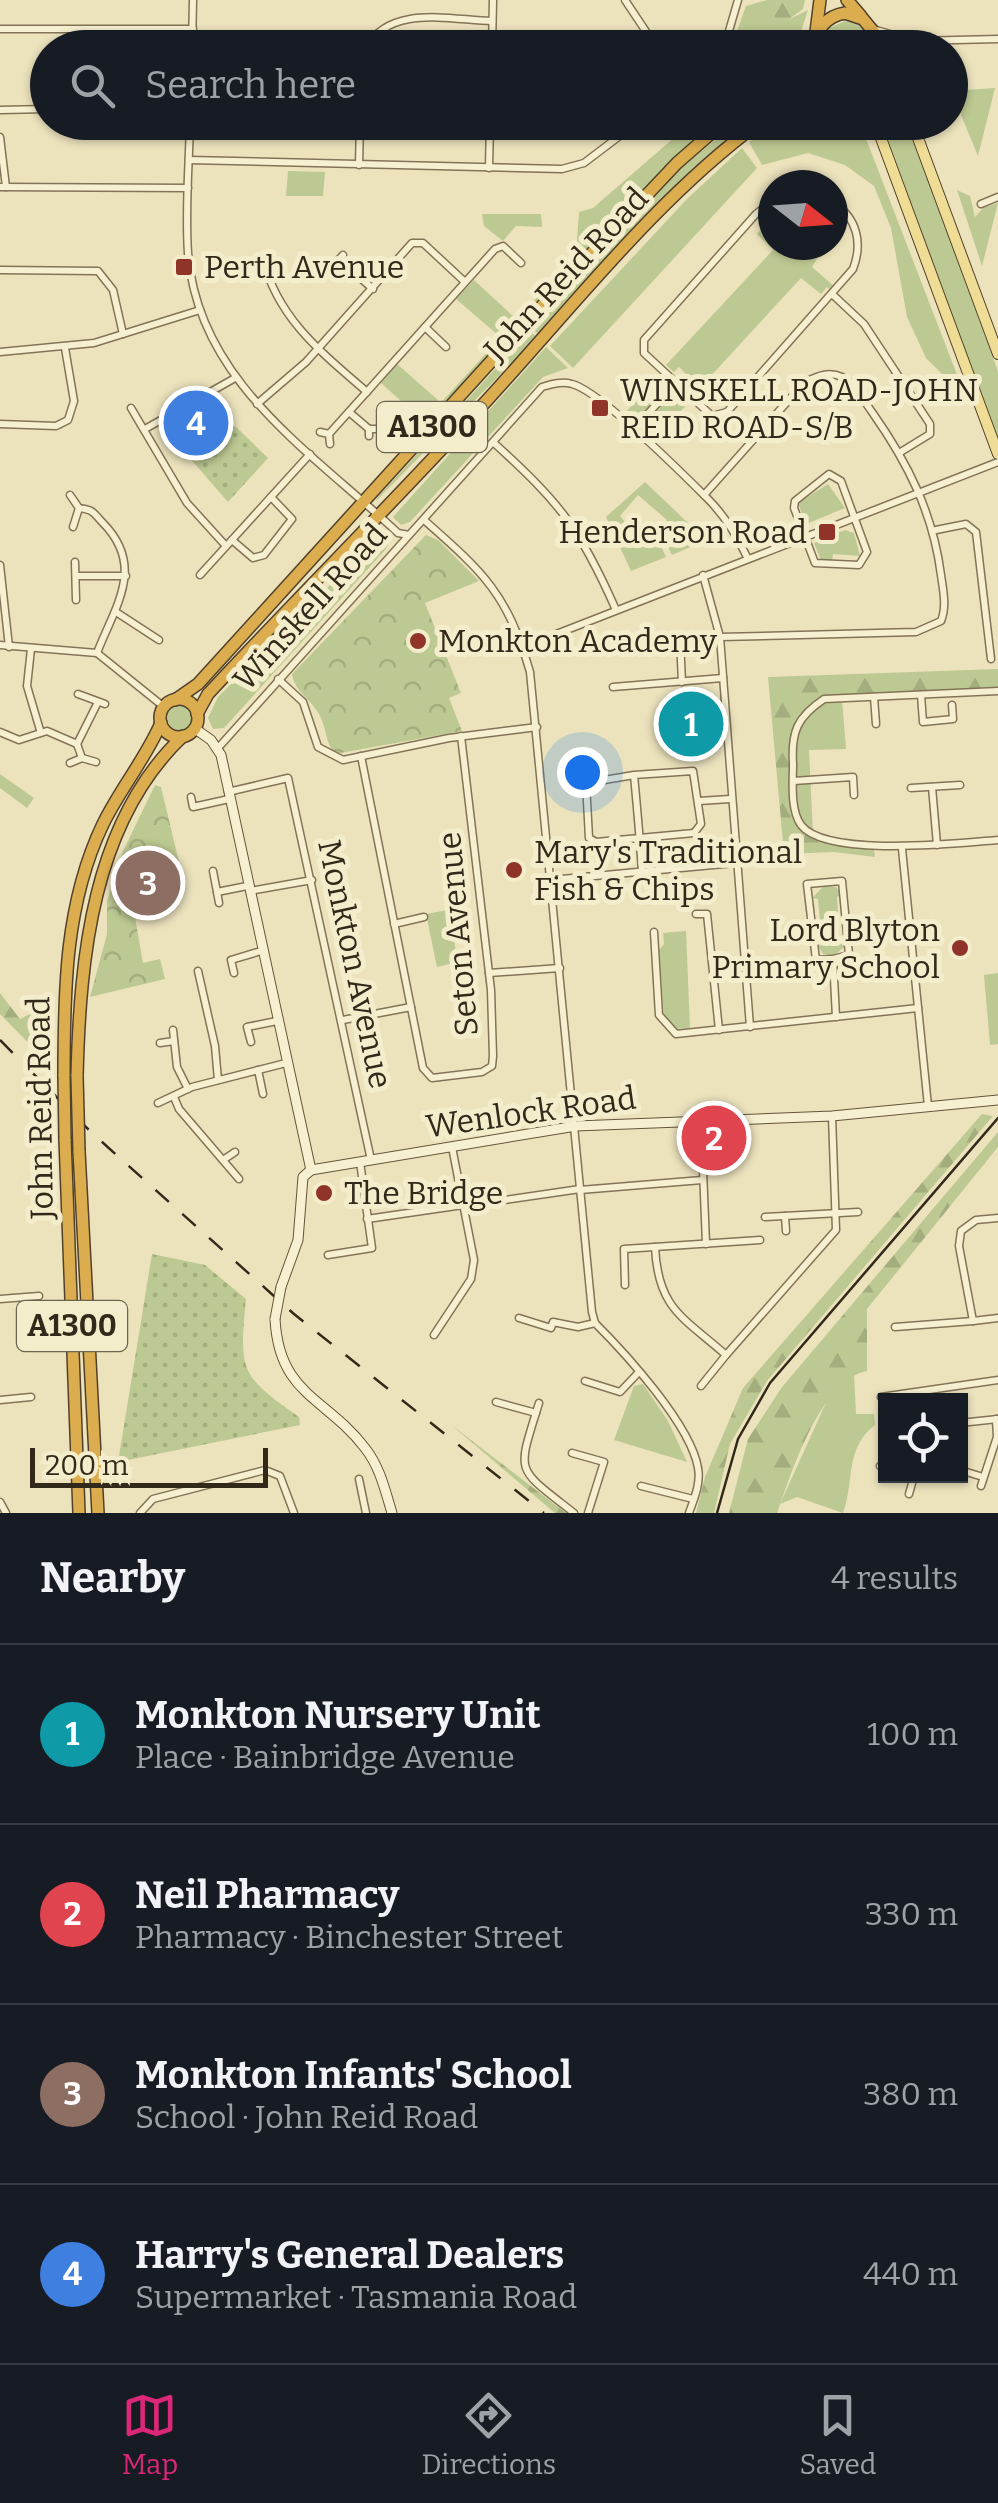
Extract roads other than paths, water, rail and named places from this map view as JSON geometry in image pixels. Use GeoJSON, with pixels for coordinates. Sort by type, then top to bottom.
{"type":"FeatureCollection","features":[{"type":"Feature","properties":{"kind":"highway"},"geometry":{"type":"LineString","coordinates":[[816,30],[820,0]]}},
{"type":"Feature","properties":{"kind":"highway"},"geometry":{"type":"LineString","coordinates":[[847,0],[873,30]]}},
{"type":"Feature","properties":{"kind":"highway"},"geometry":{"type":"LineString","coordinates":[[824,30],[834,16],[868,24]]}},
{"type":"Feature","properties":{"kind":"highway","name":"John Reid Road"},"geometry":{"type":"LineString","coordinates":[[169,703],[198,684],[677,163],[703,140]]}},
{"type":"Feature","properties":{"kind":"highway","name":"John Reid Road"},"geometry":{"type":"LineString","coordinates":[[197,714],[208,694],[380,516],[660,211],[736,140]]}},
{"type":"Feature","properties":{"kind":"highway"},"geometry":{"type":"LineString","coordinates":[[169,703],[191,704],[197,714],[189,732],[167,732],[161,723],[169,703]]}},
{"type":"Feature","properties":{"kind":"highway","name":"John Reid Road"},"geometry":{"type":"LineString","coordinates":[[98,1513],[67,957],[88,858],[121,787],[161,723]]}},
{"type":"Feature","properties":{"kind":"highway","name":"John Reid Road"},"geometry":{"type":"LineString","coordinates":[[79,1513],[66,1139],[81,974],[94,907],[115,844],[156,765],[189,732]]}},
{"type":"Feature","properties":{"kind":"highway"},"geometry":{"type":"LineString","coordinates":[[88,858],[100,861],[130,797],[156,765]]}},
{"type":"Feature","properties":{"kind":"main road"},"geometry":{"type":"LineString","coordinates":[[883,140],[998,458]]}},
{"type":"Feature","properties":{"kind":"main road"},"geometry":{"type":"LineString","coordinates":[[919,140],[998,354]]}},
{"type":"Feature","properties":{"kind":"street"},"geometry":{"type":"LineString","coordinates":[[0,30],[193,29],[194,0]]}},
{"type":"Feature","properties":{"kind":"street"},"geometry":{"type":"LineString","coordinates":[[492,0],[492,30]]}},
{"type":"Feature","properties":{"kind":"street"},"geometry":{"type":"LineString","coordinates":[[625,0],[646,30]]}},
{"type":"Feature","properties":{"kind":"street"},"geometry":{"type":"LineString","coordinates":[[729,30],[738,0]]}},
{"type":"Feature","properties":{"kind":"street"},"geometry":{"type":"LineString","coordinates":[[378,30],[400,20],[492,22]]}},
{"type":"Feature","properties":{"kind":"street"},"geometry":{"type":"LineString","coordinates":[[868,24],[884,30]]}},
{"type":"Feature","properties":{"kind":"street"},"geometry":{"type":"LineString","coordinates":[[968,40],[998,39]]}},
{"type":"Feature","properties":{"kind":"street"},"geometry":{"type":"LineString","coordinates":[[0,110],[30,109]]}},
{"type":"Feature","properties":{"kind":"street"},"geometry":{"type":"LineString","coordinates":[[0,137],[3,187],[188,188]]}},
{"type":"Feature","properties":{"kind":"street"},"geometry":{"type":"LineString","coordinates":[[190,140],[188,253],[200,310],[235,378],[256,404],[310,454],[398,533],[409,535]]}},
{"type":"Feature","properties":{"kind":"street"},"geometry":{"type":"LineString","coordinates":[[360,140],[360,165]]}},
{"type":"Feature","properties":{"kind":"street"},"geometry":{"type":"LineString","coordinates":[[489,168],[490,140]]}},
{"type":"Feature","properties":{"kind":"street"},"geometry":{"type":"LineString","coordinates":[[189,160],[574,167],[612,140]]}},
{"type":"Feature","properties":{"kind":"street"},"geometry":{"type":"LineString","coordinates":[[980,204],[998,197]]}},
{"type":"Feature","properties":{"kind":"street"},"geometry":{"type":"LineString","coordinates":[[758,213],[644,340],[644,353],[712,416],[727,412],[853,269],[859,241],[848,217]]}},
{"type":"Feature","properties":{"kind":"street"},"geometry":{"type":"LineString","coordinates":[[256,404],[316,348],[412,243],[423,244],[464,282]]}},
{"type":"Feature","properties":{"kind":"street"},"geometry":{"type":"LineString","coordinates":[[330,444],[325,433],[502,246],[522,265]]}},
{"type":"Feature","properties":{"kind":"street"},"geometry":{"type":"LineString","coordinates":[[263,259],[274,293],[292,323],[366,392]]}},
{"type":"Feature","properties":{"kind":"street"},"geometry":{"type":"LineString","coordinates":[[339,260],[372,289]]}},
{"type":"Feature","properties":{"kind":"street"},"geometry":{"type":"LineString","coordinates":[[0,270],[98,272],[112,290],[123,334]]}},
{"type":"Feature","properties":{"kind":"street"},"geometry":{"type":"LineString","coordinates":[[832,294],[864,324],[930,424],[930,434],[899,453]]}},
{"type":"Feature","properties":{"kind":"street"},"geometry":{"type":"LineString","coordinates":[[0,352],[65,348],[200,310]]}},
{"type":"Feature","properties":{"kind":"street"},"geometry":{"type":"LineString","coordinates":[[424,327],[448,349]]}},
{"type":"Feature","properties":{"kind":"street"},"geometry":{"type":"LineString","coordinates":[[0,424],[56,426],[68,420],[74,401],[65,348]]}},
{"type":"Feature","properties":{"kind":"street"},"geometry":{"type":"LineString","coordinates":[[704,496],[805,382],[825,373],[852,384],[899,453],[936,530],[945,612],[931,628],[720,637]]}},
{"type":"Feature","properties":{"kind":"street"},"geometry":{"type":"LineString","coordinates":[[145,429],[235,378]]}},
{"type":"Feature","properties":{"kind":"street","name":"Winskell Road"},"geometry":{"type":"LineString","coordinates":[[218,748],[542,388],[554,383],[573,384],[590,393],[633,430],[704,496],[736,535],[747,557]]}},
{"type":"Feature","properties":{"kind":"street"},"geometry":{"type":"LineString","coordinates":[[633,430],[677,383]]}},
{"type":"Feature","properties":{"kind":"street"},"geometry":{"type":"LineString","coordinates":[[132,408],[186,504],[229,543],[253,558],[264,556],[292,519],[271,496]]}},
{"type":"Feature","properties":{"kind":"street"},"geometry":{"type":"LineString","coordinates":[[349,412],[369,432],[378,429]]}},
{"type":"Feature","properties":{"kind":"street"},"geometry":{"type":"LineString","coordinates":[[494,443],[564,510],[591,553],[616,610]]}},
{"type":"Feature","properties":{"kind":"street"},"geometry":{"type":"LineString","coordinates":[[200,575],[310,454]]}},
{"type":"Feature","properties":{"kind":"street"},"geometry":{"type":"LineString","coordinates":[[523,647],[998,458]]}},
{"type":"Feature","properties":{"kind":"street"},"geometry":{"type":"LineString","coordinates":[[829,474],[841,481],[855,516],[867,552],[859,565],[820,566],[804,535],[795,501],[829,474]]}},
{"type":"Feature","properties":{"kind":"street"},"geometry":{"type":"LineString","coordinates":[[70,495],[79,508],[94,510],[116,533],[126,576],[116,612],[96,653]]}},
{"type":"Feature","properties":{"kind":"street"},"geometry":{"type":"LineString","coordinates":[[73,527],[79,508]]}},
{"type":"Feature","properties":{"kind":"street"},"geometry":{"type":"LineString","coordinates":[[424,520],[496,588],[523,647],[537,728],[595,1323],[664,1402],[695,1458],[698,1482],[688,1513]]}},
{"type":"Feature","properties":{"kind":"street"},"geometry":{"type":"LineString","coordinates":[[936,530],[966,524],[976,532],[991,659]]}},
{"type":"Feature","properties":{"kind":"street"},"geometry":{"type":"LineString","coordinates":[[76,562],[76,600]]}},
{"type":"Feature","properties":{"kind":"street"},"geometry":{"type":"LineString","coordinates":[[0,565],[4,646],[96,653],[169,703]]}},
{"type":"Feature","properties":{"kind":"street"},"geometry":{"type":"LineString","coordinates":[[703,575],[720,637],[750,1027]]}},
{"type":"Feature","properties":{"kind":"street"},"geometry":{"type":"LineString","coordinates":[[76,576],[126,576]]}},
{"type":"Feature","properties":{"kind":"street"},"geometry":{"type":"LineString","coordinates":[[116,612],[159,640]]}},
{"type":"Feature","properties":{"kind":"street"},"geometry":{"type":"LineString","coordinates":[[680,640],[682,682]]}},
{"type":"Feature","properties":{"kind":"street"},"geometry":{"type":"LineString","coordinates":[[30,649],[27,686],[40,730]]}},
{"type":"Feature","properties":{"kind":"street"},"geometry":{"type":"LineString","coordinates":[[612,687],[723,678]]}},
{"type":"Feature","properties":{"kind":"street"},"geometry":{"type":"LineString","coordinates":[[278,679],[303,702],[318,748],[329,757],[343,760],[461,736],[537,728]]}},
{"type":"Feature","properties":{"kind":"street"},"geometry":{"type":"LineString","coordinates":[[998,691],[824,700],[802,715],[792,744],[796,816],[812,834],[902,849],[998,840]]}},
{"type":"Feature","properties":{"kind":"street"},"geometry":{"type":"LineString","coordinates":[[76,744],[101,704],[78,694]]}},
{"type":"Feature","properties":{"kind":"street"},"geometry":{"type":"LineString","coordinates":[[921,695],[924,722],[953,719],[952,705]]}},
{"type":"Feature","properties":{"kind":"street"},"geometry":{"type":"LineString","coordinates":[[874,697],[876,724]]}},
{"type":"Feature","properties":{"kind":"street"},"geometry":{"type":"LineString","coordinates":[[0,732],[19,740],[40,730],[76,744],[82,758]]}},
{"type":"Feature","properties":{"kind":"street"},"geometry":{"type":"LineString","coordinates":[[189,732],[218,748],[311,1170],[302,1177],[298,1240],[274,1319],[280,1355],[292,1380],[366,1449],[379,1472],[392,1513]]}},
{"type":"Feature","properties":{"kind":"street","name":"Seton Avenue"},"geometry":{"type":"LineString","coordinates":[[411,1007],[423,1068],[432,1078],[482,1072],[492,1066],[489,973],[461,736]]}},
{"type":"Feature","properties":{"kind":"street"},"geometry":{"type":"LineString","coordinates":[[342,1020],[411,1007],[361,756]]}},
{"type":"Feature","properties":{"kind":"street"},"geometry":{"type":"LineString","coordinates":[[70,762],[82,758],[96,762]]}},
{"type":"Feature","properties":{"kind":"street"},"geometry":{"type":"LineString","coordinates":[[693,772],[699,801],[698,830],[640,838],[589,838],[583,790],[588,781],[693,772]]}},
{"type":"Feature","properties":{"kind":"street"},"geometry":{"type":"LineString","coordinates":[[634,775],[642,872]]}},
{"type":"Feature","properties":{"kind":"street"},"geometry":{"type":"LineString","coordinates":[[794,781],[853,776],[854,795]]}},
{"type":"Feature","properties":{"kind":"street","name":"Monkton Avenue"},"geometry":{"type":"LineString","coordinates":[[228,796],[288,778],[372,1160]]}},
{"type":"Feature","properties":{"kind":"street"},"geometry":{"type":"LineString","coordinates":[[912,788],[960,785]]}},
{"type":"Feature","properties":{"kind":"street"},"geometry":{"type":"LineString","coordinates":[[932,787],[937,846]]}},
{"type":"Feature","properties":{"kind":"street"},"geometry":{"type":"LineString","coordinates":[[191,797],[193,807],[228,796]]}},
{"type":"Feature","properties":{"kind":"street"},"geometry":{"type":"LineString","coordinates":[[699,801],[730,799]]}},
{"type":"Feature","properties":{"kind":"street"},"geometry":{"type":"LineString","coordinates":[[902,849],[928,1106]]}},
{"type":"Feature","properties":{"kind":"street"},"geometry":{"type":"LineString","coordinates":[[551,880],[736,863]]}},
{"type":"Feature","properties":{"kind":"street"},"geometry":{"type":"LineString","coordinates":[[213,872],[219,903]]}},
{"type":"Feature","properties":{"kind":"street"},"geometry":{"type":"LineString","coordinates":[[218,892],[312,880]]}},
{"type":"Feature","properties":{"kind":"street"},"geometry":{"type":"LineString","coordinates":[[842,881],[849,955],[833,960],[816,960],[807,884],[842,881]]}},
{"type":"Feature","properties":{"kind":"street"},"geometry":{"type":"LineString","coordinates":[[696,914],[706,914],[719,1030]]}},
{"type":"Feature","properties":{"kind":"street"},"geometry":{"type":"LineString","coordinates":[[394,924],[424,917]]}},
{"type":"Feature","properties":{"kind":"street"},"geometry":{"type":"LineString","coordinates":[[654,932],[659,1014],[676,1034],[918,1008]]}},
{"type":"Feature","properties":{"kind":"street"},"geometry":{"type":"LineString","coordinates":[[234,973],[231,960],[261,951]]}},
{"type":"Feature","properties":{"kind":"street"},"geometry":{"type":"LineString","coordinates":[[833,960],[836,1017]]}},
{"type":"Feature","properties":{"kind":"street"},"geometry":{"type":"LineString","coordinates":[[489,973],[560,968]]}},
{"type":"Feature","properties":{"kind":"street"},"geometry":{"type":"LineString","coordinates":[[198,971],[218,1080]]}},
{"type":"Feature","properties":{"kind":"street"},"geometry":{"type":"LineString","coordinates":[[251,1042],[248,1027],[277,1021]]}},
{"type":"Feature","properties":{"kind":"street"},"geometry":{"type":"LineString","coordinates":[[173,1030],[177,1067],[188,1089]]}},
{"type":"Feature","properties":{"kind":"street"},"geometry":{"type":"LineString","coordinates":[[160,1043],[174,1041]]}},
{"type":"Feature","properties":{"kind":"street"},"geometry":{"type":"LineString","coordinates":[[158,1103],[188,1089],[286,1062]]}},
{"type":"Feature","properties":{"kind":"street"},"geometry":{"type":"LineString","coordinates":[[258,1070],[263,1094]]}},
{"type":"Feature","properties":{"kind":"street"},"geometry":{"type":"LineString","coordinates":[[174,1097],[239,1179]]}},
{"type":"Feature","properties":{"kind":"street","name":"Wenlock Road"},"geometry":{"type":"LineString","coordinates":[[311,1170],[576,1126],[701,1118],[832,1116],[998,1100]]}},
{"type":"Feature","properties":{"kind":"street"},"geometry":{"type":"LineString","coordinates":[[701,1386],[836,1230],[832,1116]]}},
{"type":"Feature","properties":{"kind":"street"},"geometry":{"type":"LineString","coordinates":[[701,1118],[706,1244]]}},
{"type":"Feature","properties":{"kind":"street"},"geometry":{"type":"LineString","coordinates":[[434,1335],[471,1279],[474,1260],[452,1146]]}},
{"type":"Feature","properties":{"kind":"street"},"geometry":{"type":"LineString","coordinates":[[223,1160],[234,1152]]}},
{"type":"Feature","properties":{"kind":"street"},"geometry":{"type":"LineString","coordinates":[[328,1255],[372,1248],[360,1162]]}},
{"type":"Feature","properties":{"kind":"street"},"geometry":{"type":"LineString","coordinates":[[498,1201],[702,1180]]}},
{"type":"Feature","properties":{"kind":"street"},"geometry":{"type":"LineString","coordinates":[[368,1219],[463,1206]]}},
{"type":"Feature","properties":{"kind":"street"},"geometry":{"type":"LineString","coordinates":[[765,1216],[858,1212]]}},
{"type":"Feature","properties":{"kind":"street"},"geometry":{"type":"LineString","coordinates":[[785,1216],[786,1231]]}},
{"type":"Feature","properties":{"kind":"street"},"geometry":{"type":"LineString","coordinates":[[973,1321],[958,1246],[961,1232],[976,1220],[998,1218]]}},
{"type":"Feature","properties":{"kind":"street"},"geometry":{"type":"LineString","coordinates":[[626,1285],[624,1249],[760,1240]]}},
{"type":"Feature","properties":{"kind":"street"},"geometry":{"type":"LineString","coordinates":[[655,1247],[656,1278],[667,1303],[726,1355]]}},
{"type":"Feature","properties":{"kind":"street"},"geometry":{"type":"LineString","coordinates":[[0,1299],[38,1296]]}},
{"type":"Feature","properties":{"kind":"street"},"geometry":{"type":"LineString","coordinates":[[519,1318],[550,1328],[553,1322],[578,1328],[595,1323]]}},
{"type":"Feature","properties":{"kind":"street"},"geometry":{"type":"LineString","coordinates":[[896,1326],[998,1318]]}},
{"type":"Feature","properties":{"kind":"street"},"geometry":{"type":"LineString","coordinates":[[585,1380],[620,1392],[639,1372]]}},
{"type":"Feature","properties":{"kind":"street"},"geometry":{"type":"LineString","coordinates":[[914,1393],[998,1380]]}},
{"type":"Feature","properties":{"kind":"street"},"geometry":{"type":"LineString","coordinates":[[0,1400],[31,1397]]}},
{"type":"Feature","properties":{"kind":"street"},"geometry":{"type":"LineString","coordinates":[[496,1402],[536,1413]]}},
{"type":"Feature","properties":{"kind":"street"},"geometry":{"type":"LineString","coordinates":[[539,1402],[521,1459],[525,1474],[574,1513]]}},
{"type":"Feature","properties":{"kind":"street"},"geometry":{"type":"LineString","coordinates":[[968,1422],[997,1419],[997,1437],[982,1481],[968,1474]]}},
{"type":"Feature","properties":{"kind":"street"},"geometry":{"type":"LineString","coordinates":[[572,1453],[604,1462],[588,1513]]}},
{"type":"Feature","properties":{"kind":"street"},"geometry":{"type":"LineString","coordinates":[[140,1513],[153,1499],[265,1470],[280,1476],[294,1513]]}},
{"type":"Feature","properties":{"kind":"street"},"geometry":{"type":"LineString","coordinates":[[360,1479],[369,1492],[366,1513]]}},
{"type":"Feature","properties":{"kind":"street"},"geometry":{"type":"LineString","coordinates":[[909,1494],[911,1483]]}},
{"type":"Feature","properties":{"kind":"street"},"geometry":{"type":"LineString","coordinates":[[641,1486],[693,1499]]}},
{"type":"Feature","properties":{"kind":"street"},"geometry":{"type":"LineString","coordinates":[[0,1502],[6,1513]]}},
{"type":"Feature","properties":{"kind":"tram line"},"geometry":{"type":"LineString","coordinates":[[717,1513],[738,1439],[770,1383],[998,1118]]}},
{"type":"Feature","properties":{"kind":"railway"},"geometry":{"type":"LineString","coordinates":[[0,1040],[92,1133],[294,1314],[544,1513]]}},
{"type":"Feature","properties":{"kind":"place","name":"Perth Avenue"},"geometry":{"type":"Point","coordinates":[184,267]}},
{"type":"Feature","properties":{"kind":"place","name":"WINSKELL ROAD-JOHN REID ROAD-S/B"},"geometry":{"type":"Point","coordinates":[600,408]}},
{"type":"Feature","properties":{"kind":"place","name":"Harry's General Dealers"},"geometry":{"type":"Point","coordinates":[196,423]}},
{"type":"Feature","properties":{"kind":"place","name":"Henderson Road"},"geometry":{"type":"Point","coordinates":[827,532]}},
{"type":"Feature","properties":{"kind":"place","name":"Monkton Academy"},"geometry":{"type":"Point","coordinates":[418,641]}},
{"type":"Feature","properties":{"kind":"place","name":"Monkton Nursery Unit"},"geometry":{"type":"Point","coordinates":[691,724]}},
{"type":"Feature","properties":{"kind":"place","name":"Mary's Traditional Fish & Chips"},"geometry":{"type":"Point","coordinates":[514,870]}},
{"type":"Feature","properties":{"kind":"place","name":"Monkton Infants' School"},"geometry":{"type":"Point","coordinates":[148,883]}},
{"type":"Feature","properties":{"kind":"place","name":"Lord Blyton Primary School"},"geometry":{"type":"Point","coordinates":[960,948]}},
{"type":"Feature","properties":{"kind":"place","name":"Neil Pharmacy"},"geometry":{"type":"Point","coordinates":[714,1138]}},
{"type":"Feature","properties":{"kind":"place","name":"The Bridge"},"geometry":{"type":"Point","coordinates":[324,1193]}}]}
